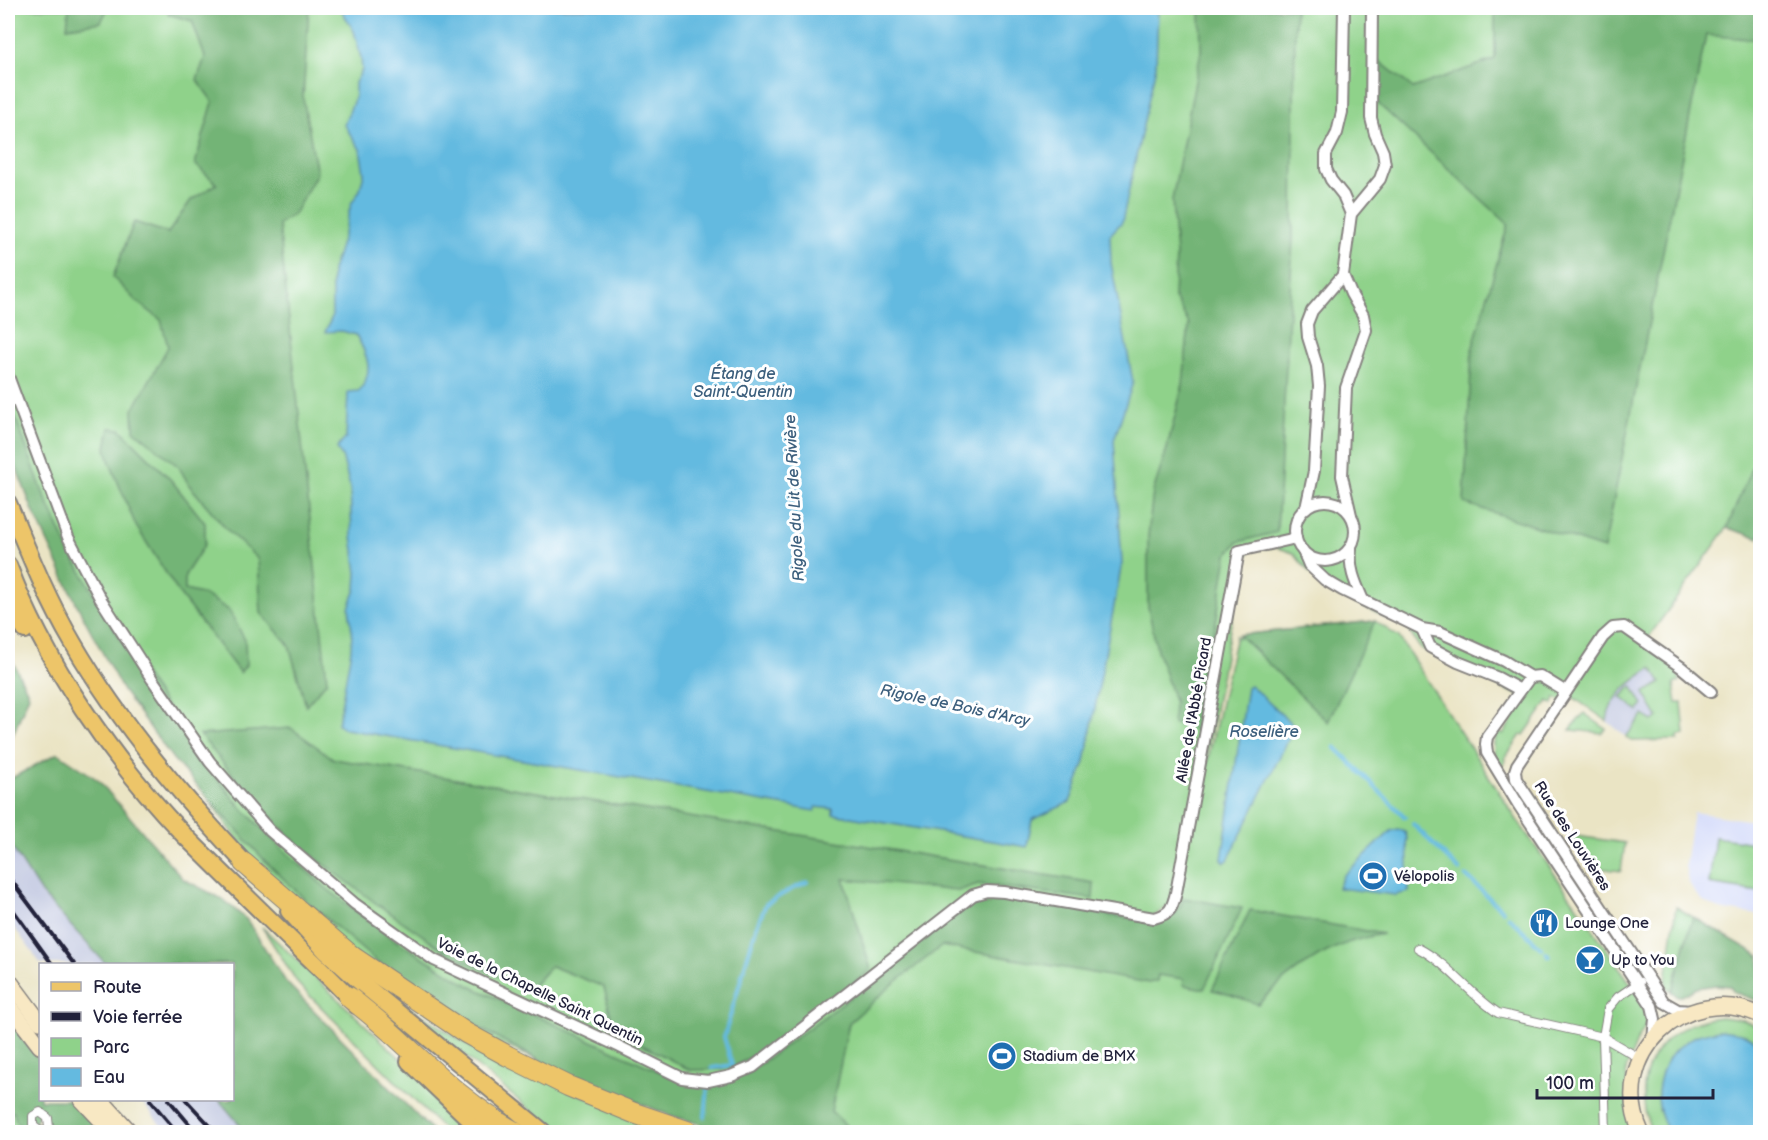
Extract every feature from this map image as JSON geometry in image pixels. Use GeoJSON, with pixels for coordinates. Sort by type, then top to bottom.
{"type":"FeatureCollection","features":[{"type":"Feature","properties":{"kind":"highway"},"geometry":{"type":"LineString","coordinates":[[244,863],[353,957],[466,1033],[589,1095],[690,1132]]}},
{"type":"Feature","properties":{"kind":"highway"},"geometry":{"type":"LineString","coordinates":[[349,997],[385,1026],[448,1086],[482,1123],[515,1132]]}},
{"type":"Feature","properties":{"kind":"main road"},"geometry":{"type":"LineString","coordinates":[[8,503],[41,583],[73,643],[96,679],[167,775],[244,863],[326,951],[543,1132]]}},
{"type":"Feature","properties":{"kind":"main road"},"geometry":{"type":"LineString","coordinates":[[8,565],[43,643],[64,679],[132,775],[183,833],[349,997]]}},
{"type":"Feature","properties":{"kind":"main road"},"geometry":{"type":"LineString","coordinates":[[8,596],[28,636],[43,643]]}},
{"type":"Feature","properties":{"kind":"main road"},"geometry":{"type":"LineString","coordinates":[[8,979],[39,1021]]}},
{"type":"Feature","properties":{"kind":"main road"},"geometry":{"type":"LineString","coordinates":[[8,1004],[39,1045]]}},
{"type":"Feature","properties":{"kind":"main road"},"geometry":{"type":"LineString","coordinates":[[1641,1132],[1635,1115],[1633,1095],[1635,1075],[1653,1039],[1672,1022],[1692,1011],[1724,1006],[1757,1011]]}},
{"type":"Feature","properties":{"kind":"main road"},"geometry":{"type":"LineString","coordinates":[[83,1101],[112,1132]]}},
{"type":"Feature","properties":{"kind":"main road"},"geometry":{"type":"LineString","coordinates":[[102,1101],[130,1132]]}},
{"type":"Feature","properties":{"kind":"street"},"geometry":{"type":"LineString","coordinates":[[1344,8],[1342,112],[1337,133],[1326,154],[1326,169],[1331,180],[1343,195],[1351,214],[1343,274],[1363,315],[1366,330],[1346,388],[1342,476],[1355,531],[1349,565],[1363,600]]}},
{"type":"Feature","properties":{"kind":"street"},"geometry":{"type":"LineString","coordinates":[[1351,214],[1380,179],[1385,165],[1371,118],[1372,8]]}},
{"type":"Feature","properties":{"kind":"street"},"geometry":{"type":"LineString","coordinates":[[1343,274],[1312,311],[1307,324],[1308,337],[1317,366],[1319,386],[1314,471],[1306,508],[1295,530],[1296,538],[1309,565],[1325,580],[1363,600],[1422,629],[1440,632],[1504,661],[1530,676],[1539,676],[1566,692]]}},
{"type":"Feature","properties":{"kind":"street","name":"Voie de la Chapelle Saint Quentin"},"geometry":{"type":"LineString","coordinates":[[8,376],[68,537],[100,598],[152,679],[210,762],[270,831],[355,904],[434,960],[682,1078],[708,1081],[753,1067],[973,895],[987,891],[1004,892],[1154,918],[1166,915],[1173,906],[1176,893]]}},
{"type":"Feature","properties":{"kind":"street"},"geometry":{"type":"LineString","coordinates":[[1306,508],[1325,501],[1335,503],[1351,515]]}},
{"type":"Feature","properties":{"kind":"street","name":"Allée de l'Abbé Picard"},"geometry":{"type":"LineString","coordinates":[[1176,893],[1239,551],[1296,538]]}},
{"type":"Feature","properties":{"kind":"street"},"geometry":{"type":"LineString","coordinates":[[1303,551],[1318,561],[1328,561],[1337,559],[1351,547]]}},
{"type":"Feature","properties":{"kind":"street","name":"Rue des Louvières"},"geometry":{"type":"LineString","coordinates":[[1692,1011],[1678,1010],[1668,1005],[1647,978],[1516,779],[1515,771],[1603,637],[1613,628],[1624,627],[1711,692]]}},
{"type":"Feature","properties":{"kind":"street"},"geometry":{"type":"LineString","coordinates":[[1422,629],[1430,647],[1520,690]]}},
{"type":"Feature","properties":{"kind":"street"},"geometry":{"type":"LineString","coordinates":[[1458,662],[1455,649],[1460,644],[1466,644]]}},
{"type":"Feature","properties":{"kind":"street","name":"Rue des Louvières"},"geometry":{"type":"LineString","coordinates":[[1530,676],[1487,737],[1487,753],[1653,1011],[1655,1026],[1653,1039]]}},
{"type":"Feature","properties":{"kind":"street"},"geometry":{"type":"LineString","coordinates":[[1418,948],[1436,959],[1484,1004],[1498,1013],[1603,1037],[1641,1059]]}},
{"type":"Feature","properties":{"kind":"street"},"geometry":{"type":"LineString","coordinates":[[1605,1132],[1603,1037],[1608,1010],[1618,997],[1647,978]]}},
{"type":"Feature","properties":{"kind":"shaded area"},"geometry":{"type":"Polygon","coordinates":[[[1637,654],[1671,677],[1678,740],[1631,741],[1607,721],[1609,692],[1637,654]]]}},
{"type":"Feature","properties":{"kind":"shaded area"},"geometry":{"type":"Polygon","coordinates":[[[1693,812],[1760,822],[1760,915],[1714,907],[1694,892],[1688,880],[1685,865],[1693,812]]]}},
{"type":"Feature","properties":{"kind":"shaded area"},"geometry":{"type":"Polygon","coordinates":[[[8,827],[109,963],[40,963],[8,919],[8,827]]]}},
{"type":"Feature","properties":{"kind":"shaded area"},"geometry":{"type":"Polygon","coordinates":[[[142,1101],[220,1101],[246,1132],[166,1132],[142,1101]]]}},
{"type":"Feature","properties":{"kind":"green space"},"geometry":{"type":"Polygon","coordinates":[[[8,8],[1760,8],[1760,479],[1643,645],[1678,670],[1680,682],[1674,684],[1677,703],[1682,703],[1685,735],[1678,736],[1678,740],[1631,741],[1626,737],[1643,715],[1653,721],[1658,717],[1644,693],[1661,683],[1652,668],[1617,697],[1612,704],[1607,721],[1574,698],[1570,697],[1564,702],[1555,698],[1553,704],[1548,701],[1524,735],[1521,735],[1501,768],[1494,754],[1495,741],[1499,731],[1503,734],[1527,698],[1525,693],[1522,697],[1420,648],[1406,627],[1340,595],[1310,573],[1293,553],[1276,547],[1249,551],[1237,592],[1194,822],[1236,636],[1239,638],[1239,635],[1375,621],[1399,637],[1517,820],[1648,1008],[1648,1021],[1626,1069],[1630,1132],[776,1132],[590,1082],[434,1016],[291,911],[125,687],[8,441],[8,8]],[[1177,900],[1147,921],[1173,918],[1177,900]]]}},
{"type":"Feature","properties":{"kind":"green space"},"geometry":{"type":"Polygon","coordinates":[[[69,8],[108,8],[101,22],[67,27],[69,8]]]}},
{"type":"Feature","properties":{"kind":"green space"},"geometry":{"type":"Polygon","coordinates":[[[169,8],[309,8],[303,98],[317,173],[294,214],[279,224],[327,681],[306,706],[289,645],[261,613],[258,559],[229,532],[189,485],[179,467],[134,430],[133,410],[168,347],[161,320],[136,301],[113,277],[134,222],[168,233],[191,200],[217,184],[195,164],[213,102],[197,80],[205,57],[192,21],[168,14],[169,8]]]}},
{"type":"Feature","properties":{"kind":"green space"},"geometry":{"type":"Polygon","coordinates":[[[1200,8],[1295,8],[1293,238],[1277,532],[1238,542],[1227,555],[1198,731],[1173,723],[1174,700],[1157,650],[1148,607],[1148,536],[1153,492],[1166,452],[1183,384],[1189,324],[1174,296],[1176,255],[1172,200],[1201,51],[1200,8]]]}},
{"type":"Feature","properties":{"kind":"green space"},"geometry":{"type":"Polygon","coordinates":[[[1495,8],[1760,8],[1760,40],[1706,35],[1604,549],[1464,503],[1472,350],[1508,224],[1373,99],[1379,61],[1413,88],[1495,59],[1495,8]]]}},
{"type":"Feature","properties":{"kind":"green space"},"geometry":{"type":"Polygon","coordinates":[[[8,397],[42,490],[68,549],[125,646],[205,764],[240,806],[280,847],[326,888],[393,939],[470,986],[674,1078],[747,1074],[975,901],[986,897],[1153,922],[1173,915],[1184,898],[1242,908],[1204,989],[1183,985],[1184,979],[1158,975],[1157,981],[1149,983],[942,946],[892,985],[849,1023],[831,1111],[853,1132],[727,1132],[669,1115],[564,1073],[460,1018],[378,963],[311,905],[265,861],[173,759],[123,691],[78,607],[33,511],[8,446],[8,397]]]}},
{"type":"Feature","properties":{"kind":"green space"},"geometry":{"type":"Polygon","coordinates":[[[110,428],[120,429],[171,480],[205,523],[205,544],[185,575],[185,590],[205,595],[229,610],[245,640],[246,665],[240,673],[180,595],[136,526],[106,448],[110,428]]]}},
{"type":"Feature","properties":{"kind":"green space"},"geometry":{"type":"Polygon","coordinates":[[[1760,440],[1760,538],[1727,528],[1753,464],[1760,440]]]}},
{"type":"Feature","properties":{"kind":"green space"},"geometry":{"type":"Polygon","coordinates":[[[1375,621],[1328,722],[1239,635],[1375,621]]]}},
{"type":"Feature","properties":{"kind":"green space"},"geometry":{"type":"Polygon","coordinates":[[[8,652],[29,695],[8,747],[8,652]]]}},
{"type":"Feature","properties":{"kind":"green space"},"geometry":{"type":"Polygon","coordinates":[[[1632,686],[1643,705],[1638,711],[1621,697],[1632,686]]]}},
{"type":"Feature","properties":{"kind":"green space"},"geometry":{"type":"Polygon","coordinates":[[[1584,713],[1606,729],[1602,733],[1570,730],[1584,713]]]}},
{"type":"Feature","properties":{"kind":"green space"},"geometry":{"type":"Polygon","coordinates":[[[291,728],[334,759],[1094,883],[1093,899],[978,884],[958,891],[844,879],[871,970],[779,1040],[731,1069],[690,1070],[614,1030],[604,987],[551,966],[529,990],[451,955],[377,904],[296,843],[246,791],[200,735],[291,728]]]}},
{"type":"Feature","properties":{"kind":"green space"},"geometry":{"type":"Polygon","coordinates":[[[58,753],[98,780],[183,879],[224,900],[247,920],[286,982],[433,1132],[246,1132],[220,1101],[234,1101],[234,963],[105,963],[41,893],[8,841],[8,780],[58,753]]]}},
{"type":"Feature","properties":{"kind":"green space"},"geometry":{"type":"Polygon","coordinates":[[[1569,835],[1625,843],[1621,871],[1590,867],[1569,835]]]}},
{"type":"Feature","properties":{"kind":"green space"},"geometry":{"type":"Polygon","coordinates":[[[1715,837],[1760,844],[1760,892],[1709,884],[1715,837]]]}},
{"type":"Feature","properties":{"kind":"green space"},"geometry":{"type":"Polygon","coordinates":[[[1676,907],[1693,917],[1672,992],[1665,987],[1676,907]]]}},
{"type":"Feature","properties":{"kind":"green space"},"geometry":{"type":"Polygon","coordinates":[[[1250,910],[1383,934],[1348,943],[1315,958],[1285,979],[1258,1004],[1212,990],[1250,910]]]}},
{"type":"Feature","properties":{"kind":"green space"},"geometry":{"type":"Polygon","coordinates":[[[1693,917],[1760,956],[1760,1002],[1734,992],[1729,986],[1696,988],[1682,996],[1672,992],[1693,917]]]}},
{"type":"Feature","properties":{"kind":"green space"},"geometry":{"type":"Polygon","coordinates":[[[262,927],[478,1132],[446,1132],[299,985],[262,927]]]}},
{"type":"Feature","properties":{"kind":"green space"},"geometry":{"type":"Polygon","coordinates":[[[407,1006],[475,1049],[667,1132],[556,1132],[407,1009],[407,1006]]]}},
{"type":"Feature","properties":{"kind":"green space"},"geometry":{"type":"Polygon","coordinates":[[[1721,1017],[1743,1020],[1760,1028],[1760,1043],[1741,1033],[1659,1110],[1669,1132],[1652,1132],[1645,1111],[1644,1092],[1647,1073],[1654,1056],[1666,1041],[1681,1029],[1699,1021],[1721,1017]]]}},
{"type":"Feature","properties":{"kind":"green space"},"geometry":{"type":"Polygon","coordinates":[[[8,1020],[39,1060],[39,1101],[73,1101],[99,1132],[45,1132],[49,1124],[40,1112],[33,1126],[22,1128],[16,1122],[14,1112],[8,1114],[8,1020]]]}},
{"type":"Feature","properties":{"kind":"green space"},"geometry":{"type":"Polygon","coordinates":[[[8,1089],[77,1132],[8,1132],[8,1089]],[[40,1112],[32,1121],[40,1131],[49,1124],[40,1112]]]}},
{"type":"Feature","properties":{"kind":"water","name":"Étang de Saint-Quentin"},"geometry":{"type":"Polygon","coordinates":[[[342,8],[1158,8],[1156,66],[1122,222],[1110,235],[1111,263],[1133,382],[1114,440],[1122,563],[1085,762],[1070,802],[1032,820],[1027,847],[833,814],[833,809],[816,807],[815,811],[345,729],[338,724],[351,650],[352,631],[349,608],[356,589],[357,573],[352,536],[350,487],[343,459],[337,448],[346,438],[348,392],[359,391],[367,377],[368,370],[366,356],[356,335],[342,331],[325,332],[332,317],[332,271],[351,204],[360,190],[364,173],[360,149],[344,125],[355,97],[355,83],[362,70],[354,31],[342,8]]]}},
{"type":"Feature","properties":{"kind":"water","name":"Roselière"},"geometry":{"type":"Polygon","coordinates":[[[1250,685],[1294,728],[1225,862],[1222,859],[1247,687],[1250,685]]]}},
{"type":"Feature","properties":{"kind":"water"},"geometry":{"type":"Polygon","coordinates":[[[1398,829],[1405,832],[1407,838],[1409,892],[1395,895],[1338,888],[1344,875],[1391,831],[1398,829]]]}},
{"type":"Feature","properties":{"kind":"water"},"geometry":{"type":"Polygon","coordinates":[[[1719,1030],[1741,1033],[1760,1043],[1760,1132],[1669,1132],[1659,1105],[1658,1091],[1665,1065],[1683,1044],[1696,1036],[1719,1030]]]}},
{"type":"Feature","properties":{"kind":"waterway"},"geometry":{"type":"LineString","coordinates":[[1335,747],[1405,817]]}},
{"type":"Feature","properties":{"kind":"waterway"},"geometry":{"type":"LineString","coordinates":[[1413,824],[1460,871]]}},
{"type":"Feature","properties":{"kind":"waterway"},"geometry":{"type":"LineString","coordinates":[[1466,876],[1503,911]]}},
{"type":"Feature","properties":{"kind":"waterway"},"geometry":{"type":"LineString","coordinates":[[712,1068],[732,1065],[724,1037],[756,928],[766,904],[807,882]]}},
{"type":"Feature","properties":{"kind":"waterway"},"geometry":{"type":"LineString","coordinates":[[1508,916],[1541,948]]}},
{"type":"Feature","properties":{"kind":"waterway"},"geometry":{"type":"LineString","coordinates":[[1546,952],[1549,956]]}},
{"type":"Feature","properties":{"kind":"waterway"},"geometry":{"type":"LineString","coordinates":[[705,1117],[708,1086]]}},
{"type":"Feature","properties":{"kind":"railway"},"geometry":{"type":"LineString","coordinates":[[8,876],[73,963]]}},
{"type":"Feature","properties":{"kind":"railway"},"geometry":{"type":"LineString","coordinates":[[8,903],[51,963]]}},
{"type":"Feature","properties":{"kind":"railway"},"geometry":{"type":"LineString","coordinates":[[151,1101],[177,1132]]}},
{"type":"Feature","properties":{"kind":"railway"},"geometry":{"type":"LineString","coordinates":[[170,1101],[196,1132]]}},
{"type":"Feature","properties":{"kind":"railway"},"geometry":{"type":"LineString","coordinates":[[187,1101],[216,1132]]}},
{"type":"Feature","properties":{"kind":"place","name":"Vélopolis"},"geometry":{"type":"Point","coordinates":[1373,876]}},
{"type":"Feature","properties":{"kind":"place","name":"Lounge One"},"geometry":{"type":"Point","coordinates":[1544,923]}},
{"type":"Feature","properties":{"kind":"place","name":"Up to You"},"geometry":{"type":"Point","coordinates":[1590,960]}},
{"type":"Feature","properties":{"kind":"place","name":"Stadium de BMX"},"geometry":{"type":"Point","coordinates":[1002,1056]}},
{"type":"Feature","properties":{"kind":"water label","name":"Rigole du Lit de Rivière"},"geometry":{"type":"Point","coordinates":[795,498]}},
{"type":"Feature","properties":{"kind":"water label","name":"Rigole de Bois d'Arcy"},"geometry":{"type":"Point","coordinates":[955,706]}}]}
